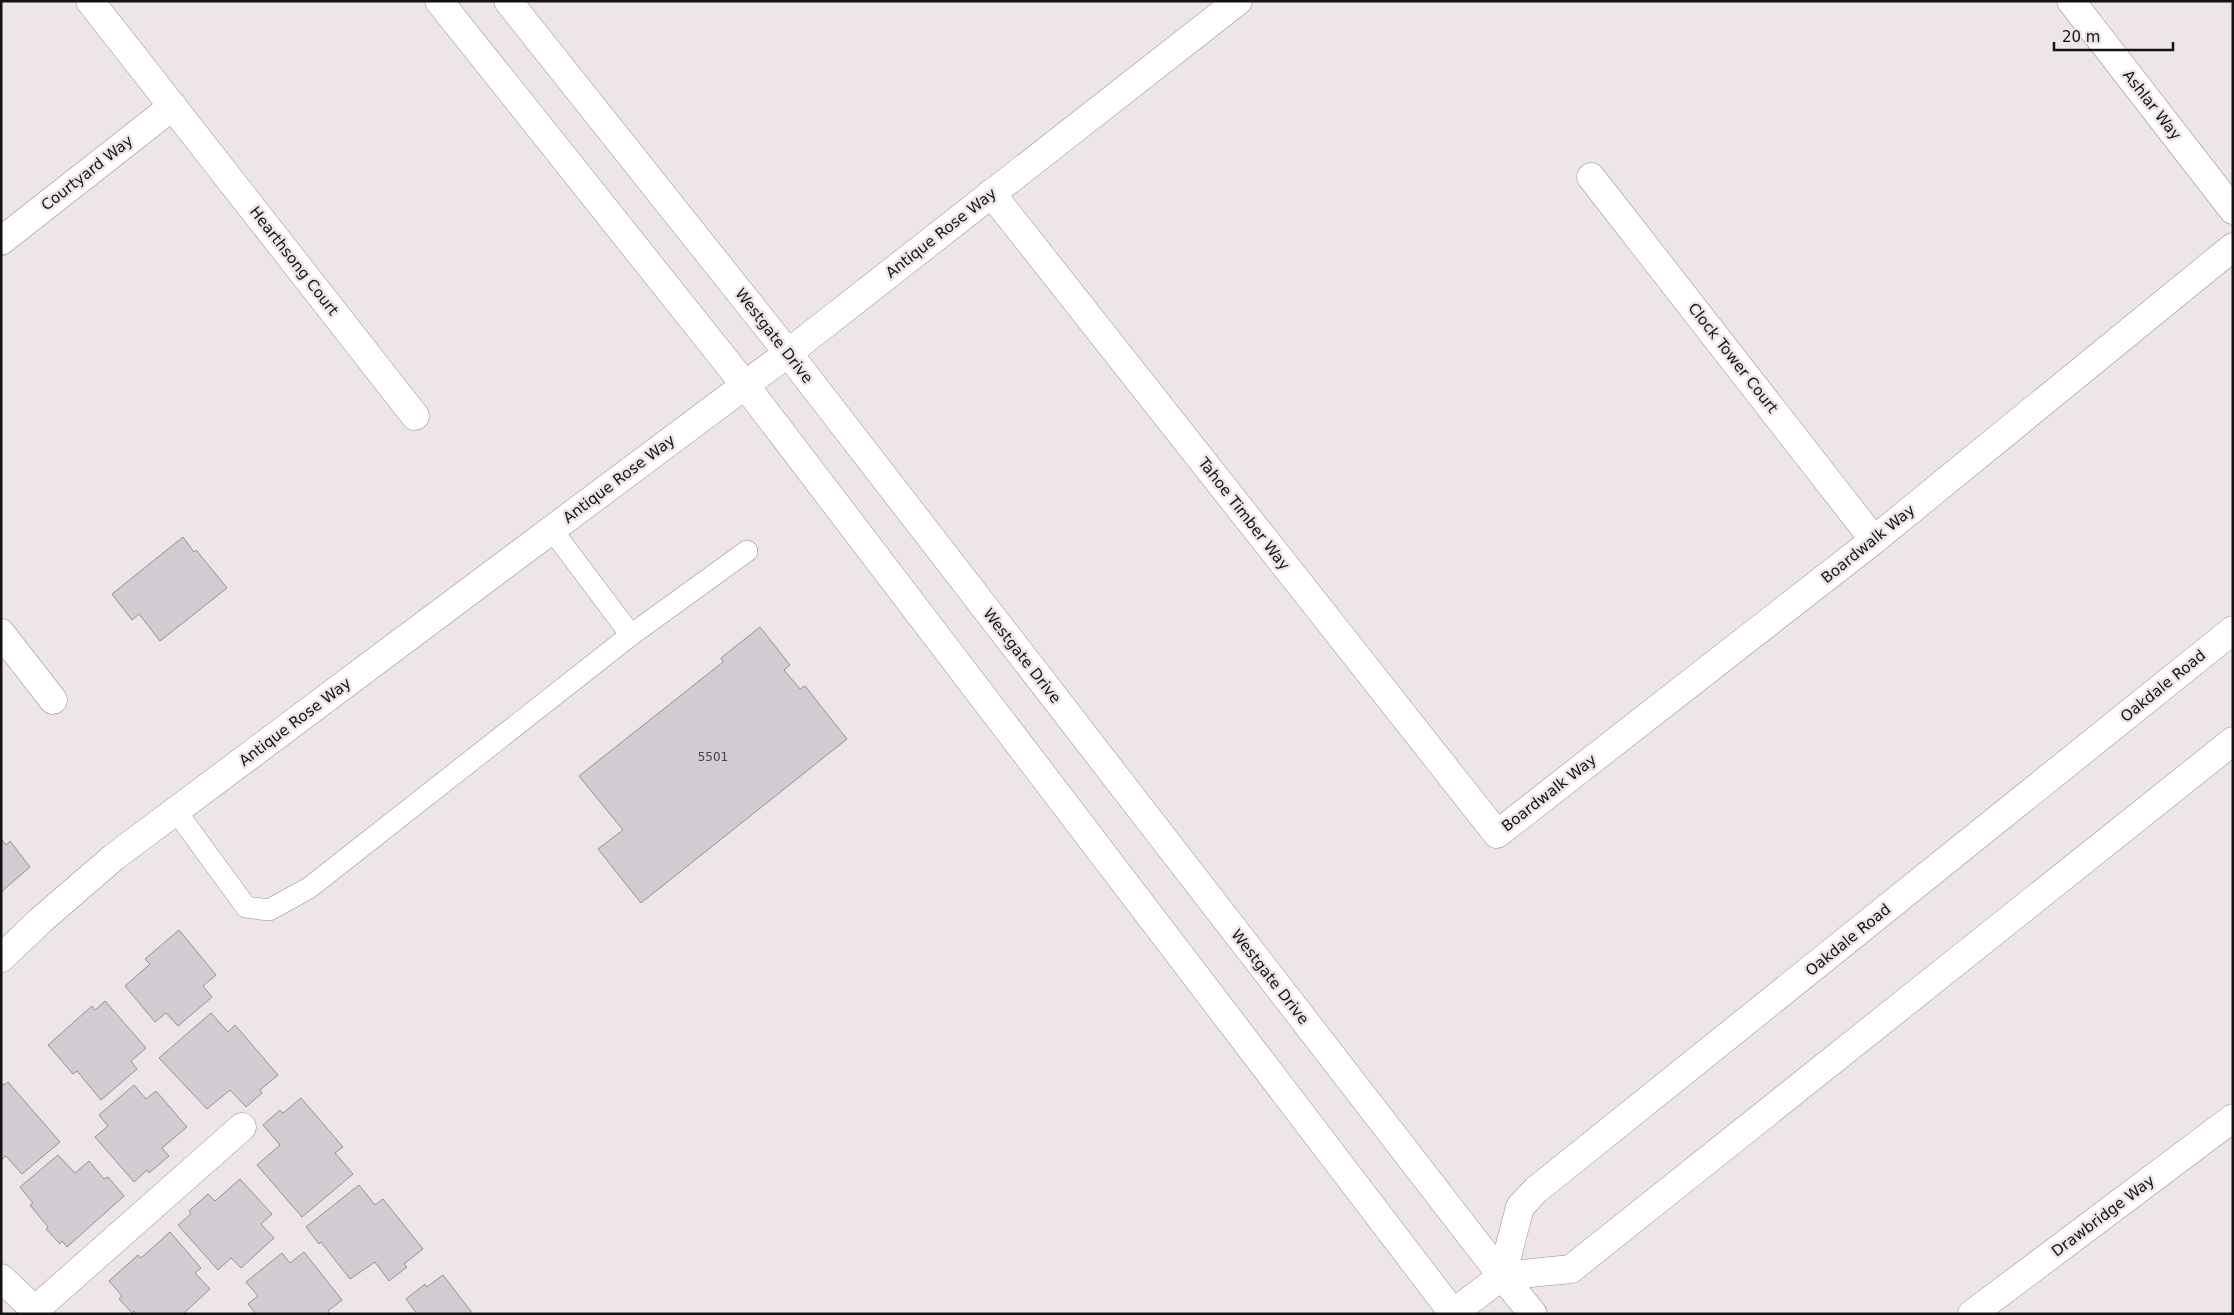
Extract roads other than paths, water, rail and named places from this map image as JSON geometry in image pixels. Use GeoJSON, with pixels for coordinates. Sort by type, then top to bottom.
{"type":"FeatureCollection","features":[{"type":"Feature","properties":{"kind":"street","name":"Hearthsong Court"},"geometry":{"type":"LineString","coordinates":[[90,1],[416,416]]}},
{"type":"Feature","properties":{"kind":"street"},"geometry":{"type":"LineString","coordinates":[[439,1],[745,385],[1453,1313],[1502,1276],[1571,1269],[2233,741]]}},
{"type":"Feature","properties":{"kind":"street","name":"Westgate Drive"},"geometry":{"type":"LineString","coordinates":[[508,1],[788,353],[1533,1314]]}},
{"type":"Feature","properties":{"kind":"street","name":"Antique Rose Way"},"geometry":{"type":"LineString","coordinates":[[1,958],[41,920],[114,857],[788,353],[1238,1]]}},
{"type":"Feature","properties":{"kind":"street","name":"Ashlar Way"},"geometry":{"type":"LineString","coordinates":[[2071,1],[2233,210]]}},
{"type":"Feature","properties":{"kind":"street","name":"Courtyard Way"},"geometry":{"type":"LineString","coordinates":[[1,240],[173,106]]}},
{"type":"Feature","properties":{"kind":"street","name":"Clock Tower Court"},"geometry":{"type":"LineString","coordinates":[[1591,177],[1874,540]]}},
{"type":"Feature","properties":{"kind":"street","name":"Tahoe Timber Way"},"geometry":{"type":"LineString","coordinates":[[991,194],[1497,834]]}},
{"type":"Feature","properties":{"kind":"street","name":"Boardwalk Way"},"geometry":{"type":"LineString","coordinates":[[1497,834],[1874,540],[2233,247]]}},
{"type":"Feature","properties":{"kind":"street","name":"Oakdale Road"},"geometry":{"type":"LineString","coordinates":[[1502,1276],[1520,1207],[1536,1190],[2233,630]]}},
{"type":"Feature","properties":{"kind":"street"},"geometry":{"type":"LineString","coordinates":[[1,633],[53,700]]}},
{"type":"Feature","properties":{"kind":"street","name":"Drawbridge Way"},"geometry":{"type":"LineString","coordinates":[[1972,1314],[2233,1118]]}},
{"type":"Feature","properties":{"kind":"street"},"geometry":{"type":"LineString","coordinates":[[1,1278],[37,1312],[242,1127]]}},
{"type":"Feature","properties":{"kind":"lane"},"geometry":{"type":"LineString","coordinates":[[552,530],[631,635]]}},
{"type":"Feature","properties":{"kind":"lane"},"geometry":{"type":"LineString","coordinates":[[176,811],[246,907],[269,910],[309,888],[631,635],[747,551]]}}]}
